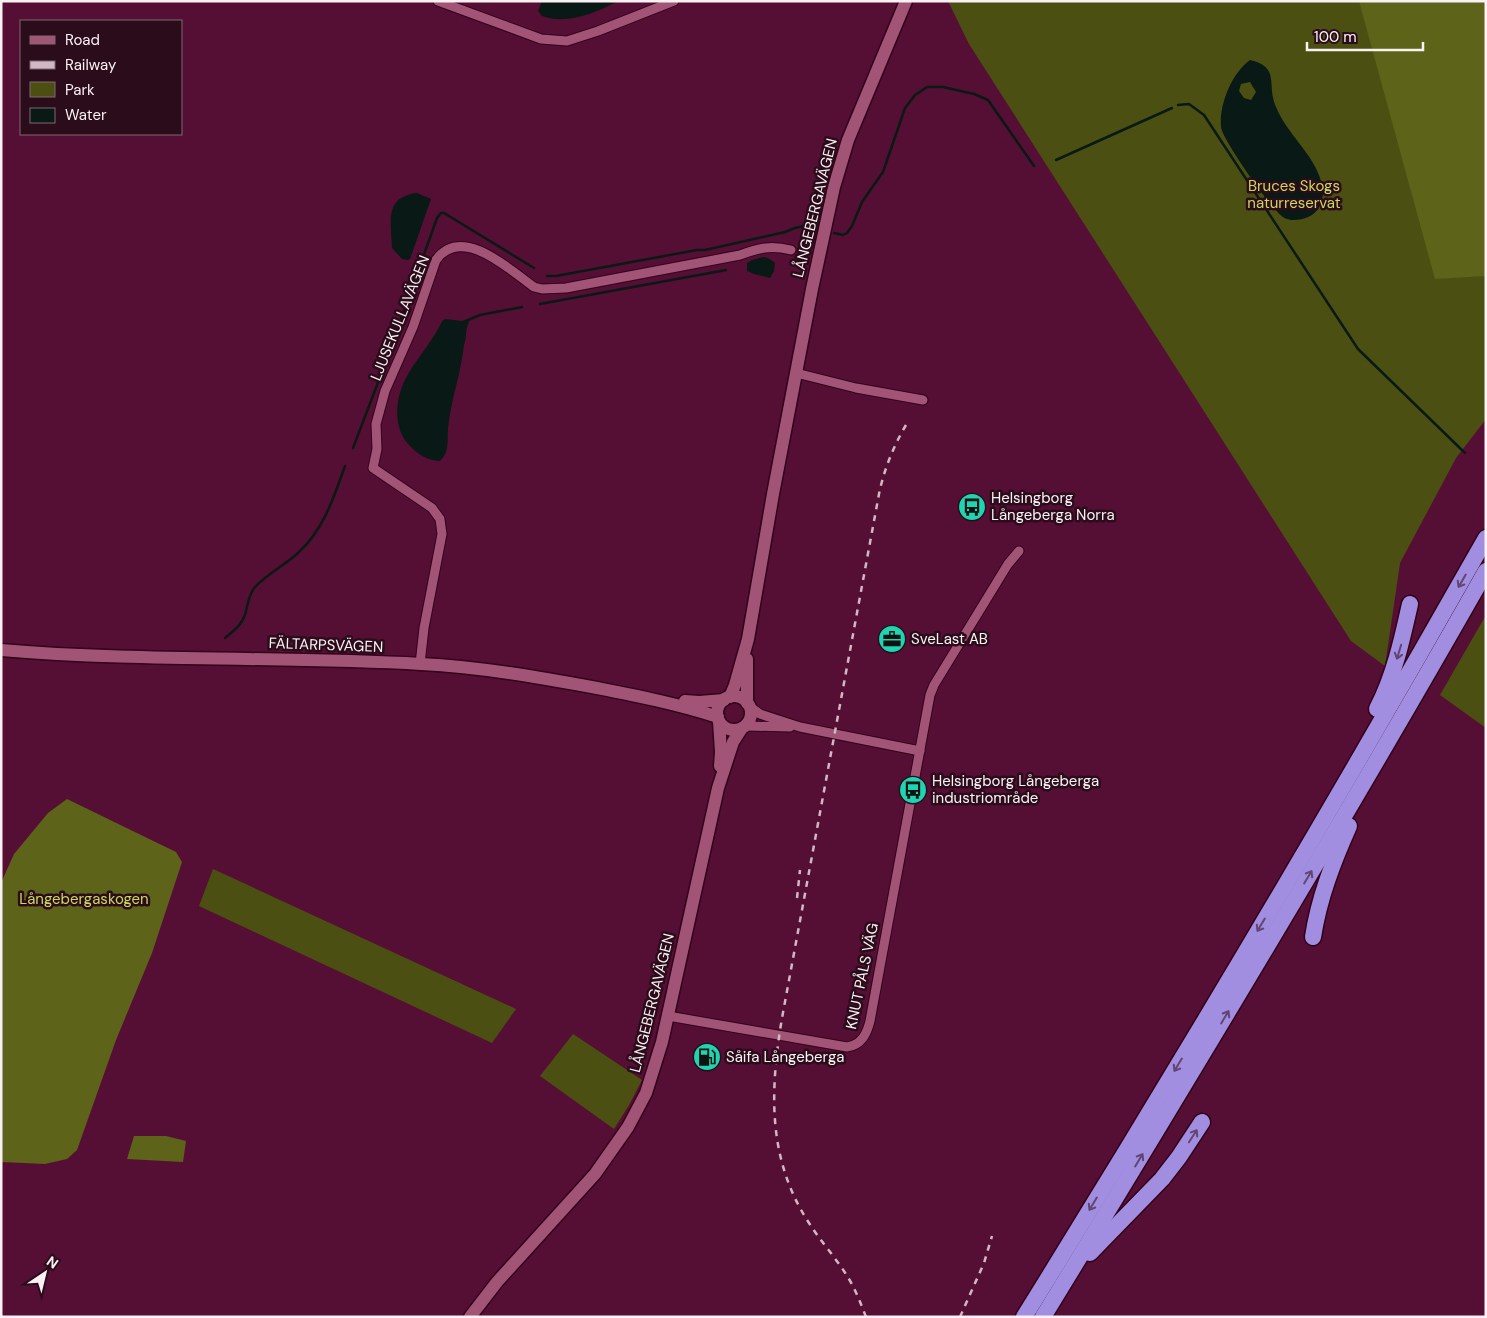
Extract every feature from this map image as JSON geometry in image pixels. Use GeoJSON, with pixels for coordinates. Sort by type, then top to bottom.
{"type":"FeatureCollection","features":[{"type":"Feature","properties":{"kind":"highway"},"geometry":{"type":"LineString","coordinates":[[1024,1317],[1331,807],[1486,538]]}},
{"type":"Feature","properties":{"kind":"highway"},"geometry":{"type":"LineString","coordinates":[[1043,1317],[1200,1058],[1486,571]]}},
{"type":"Feature","properties":{"kind":"highway"},"geometry":{"type":"LineString","coordinates":[[1331,807],[1386,691],[1401,645],[1410,604]]}},
{"type":"Feature","properties":{"kind":"highway"},"geometry":{"type":"LineString","coordinates":[[1313,937],[1321,896],[1335,856],[1389,738]]}},
{"type":"Feature","properties":{"kind":"highway"},"geometry":{"type":"LineString","coordinates":[[1068,1276],[1162,1179],[1202,1122]]}},
{"type":"Feature","properties":{"kind":"street"},"geometry":{"type":"LineString","coordinates":[[438,1],[541,38],[567,40],[598,31],[658,4],[674,1]]}},
{"type":"Feature","properties":{"kind":"street","name":"LÅNGEBERGAVÄGEN"},"geometry":{"type":"LineString","coordinates":[[727,699],[736,685],[748,639],[796,373],[839,169],[859,114],[906,1]]}},
{"type":"Feature","properties":{"kind":"street","name":"LJUSEKULLAVÄGEN"},"geometry":{"type":"LineString","coordinates":[[420,664],[428,604],[441,539],[441,522],[438,515],[428,505],[372,468],[377,449],[376,424],[385,391],[413,328],[436,260],[441,253],[449,248],[474,248],[490,256],[534,287],[542,289],[576,286],[740,255],[756,249],[777,246],[791,250]]}},
{"type":"Feature","properties":{"kind":"street"},"geometry":{"type":"LineString","coordinates":[[796,373],[856,388],[923,400]]}},
{"type":"Feature","properties":{"kind":"street","name":"KNUT PÅLS VÄG"},"geometry":{"type":"LineString","coordinates":[[668,1016],[848,1047],[862,1040],[869,1026],[930,696],[934,686],[1008,564],[1019,551]]}},
{"type":"Feature","properties":{"kind":"street","name":"LÅNGEBERGAVÄGEN"},"geometry":{"type":"LineString","coordinates":[[748,639],[748,705]]}},
{"type":"Feature","properties":{"kind":"street","name":"FÄLTARPSVÄGEN"},"geometry":{"type":"LineString","coordinates":[[1,650],[92,655],[420,664],[513,673],[648,697],[698,702],[727,699]]}},
{"type":"Feature","properties":{"kind":"street","name":"FÄLTARPSVÄGEN"},"geometry":{"type":"LineString","coordinates":[[648,697],[719,719]]}},
{"type":"Feature","properties":{"kind":"street"},"geometry":{"type":"LineString","coordinates":[[800,727],[744,727],[734,730],[729,729],[719,719],[719,706],[727,699],[738,697],[760,714],[800,727],[920,751]]}},
{"type":"Feature","properties":{"kind":"street"},"geometry":{"type":"LineString","coordinates":[[744,727],[750,719],[748,705]]}},
{"type":"Feature","properties":{"kind":"street","name":"LÅNGEBERGAVÄGEN"},"geometry":{"type":"LineString","coordinates":[[718,788],[721,752],[719,719]]}},
{"type":"Feature","properties":{"kind":"street","name":"LÅNGEBERGAVÄGEN"},"geometry":{"type":"LineString","coordinates":[[470,1317],[497,1282],[595,1174],[628,1128],[648,1087],[658,1058],[668,1016],[718,788],[733,742],[744,727]]}},
{"type":"Feature","properties":{"kind":"green space","name":"Bruces Skogs naturreservat"},"geometry":{"type":"Polygon","coordinates":[[[948,1],[1486,1],[1486,419],[1456,458],[1400,563],[1385,666],[1351,641],[969,44],[948,1]]]}},
{"type":"Feature","properties":{"kind":"green space"},"geometry":{"type":"Polygon","coordinates":[[[1359,1],[1486,1],[1486,276],[1435,279],[1359,1]]]}},
{"type":"Feature","properties":{"kind":"green space"},"geometry":{"type":"Polygon","coordinates":[[[1486,615],[1486,728],[1440,695],[1486,615]]]}},
{"type":"Feature","properties":{"kind":"green space","name":"Långebergaskogen"},"geometry":{"type":"Polygon","coordinates":[[[67,799],[176,852],[182,862],[152,953],[116,1040],[77,1150],[67,1159],[45,1164],[1,1162],[1,883],[14,854],[48,813],[67,799]]]}},
{"type":"Feature","properties":{"kind":"green space"},"geometry":{"type":"Polygon","coordinates":[[[213,869],[516,1009],[492,1043],[199,906],[213,869]]]}},
{"type":"Feature","properties":{"kind":"green space"},"geometry":{"type":"Polygon","coordinates":[[[573,1034],[642,1080],[614,1129],[540,1076],[573,1034]]]}},
{"type":"Feature","properties":{"kind":"green space"},"geometry":{"type":"Polygon","coordinates":[[[134,1136],[166,1136],[186,1141],[183,1162],[127,1159],[134,1136]]]}},
{"type":"Feature","properties":{"kind":"water"},"geometry":{"type":"Polygon","coordinates":[[[542,1],[618,1],[591,13],[562,19],[542,16],[538,11],[542,1]]]}},
{"type":"Feature","properties":{"kind":"water"},"geometry":{"type":"Polygon","coordinates":[[[1250,60],[1266,67],[1271,78],[1273,99],[1276,107],[1317,171],[1324,192],[1317,210],[1310,216],[1299,220],[1289,220],[1283,217],[1268,201],[1223,134],[1221,118],[1225,99],[1232,81],[1250,60]],[[1250,82],[1241,84],[1239,91],[1244,98],[1251,100],[1256,92],[1250,82]]]}},
{"type":"Feature","properties":{"kind":"water"},"geometry":{"type":"Polygon","coordinates":[[[417,193],[431,199],[410,259],[402,259],[392,248],[392,212],[394,205],[399,199],[406,195],[417,193]]]}},
{"type":"Feature","properties":{"kind":"water"},"geometry":{"type":"Polygon","coordinates":[[[763,257],[775,263],[774,271],[770,278],[747,271],[747,263],[763,257]]]}},
{"type":"Feature","properties":{"kind":"water"},"geometry":{"type":"Polygon","coordinates":[[[467,319],[469,322],[449,418],[447,450],[440,461],[423,457],[410,446],[400,430],[397,412],[400,393],[407,376],[443,320],[462,321],[467,319]]]}},
{"type":"Feature","properties":{"kind":"waterway"},"geometry":{"type":"LineString","coordinates":[[834,233],[843,235],[852,226],[862,202],[883,172],[905,108],[915,95],[927,87],[943,87],[974,94],[988,100],[1034,166]]}},
{"type":"Feature","properties":{"kind":"waterway"},"geometry":{"type":"LineString","coordinates":[[1178,105],[1189,104],[1204,115],[1358,349],[1465,453]]}},
{"type":"Feature","properties":{"kind":"waterway"},"geometry":{"type":"LineString","coordinates":[[1056,160],[1172,108]]}},
{"type":"Feature","properties":{"kind":"waterway"},"geometry":{"type":"LineString","coordinates":[[391,347],[437,218],[441,213],[444,213],[534,268]]}},
{"type":"Feature","properties":{"kind":"waterway"},"geometry":{"type":"LineString","coordinates":[[547,276],[705,250],[804,226],[815,227]]}},
{"type":"Feature","properties":{"kind":"waterway"},"geometry":{"type":"LineString","coordinates":[[540,304],[726,270]]}},
{"type":"Feature","properties":{"kind":"waterway"},"geometry":{"type":"LineString","coordinates":[[468,320],[480,315],[522,307]]}},
{"type":"Feature","properties":{"kind":"waterway"},"geometry":{"type":"LineString","coordinates":[[353,448],[387,359]]}},
{"type":"Feature","properties":{"kind":"waterway"},"geometry":{"type":"LineString","coordinates":[[225,638],[237,628],[243,619],[255,587],[298,553],[315,534],[327,513],[345,466]]}},
{"type":"Feature","properties":{"kind":"railway"},"geometry":{"type":"LineString","coordinates":[[866,1317],[849,1279],[809,1223],[795,1199],[785,1174],[775,1124],[775,1071],[782,1018],[879,494],[890,459],[906,425]]}},
{"type":"Feature","properties":{"kind":"railway"},"geometry":{"type":"LineString","coordinates":[[797,898],[800,870]]}},
{"type":"Feature","properties":{"kind":"railway"},"geometry":{"type":"LineString","coordinates":[[960,1317],[984,1263],[992,1236]]}},
{"type":"Feature","properties":{"kind":"place","name":"Helsingborg Långeberga Norra"},"geometry":{"type":"Point","coordinates":[972,507]}},
{"type":"Feature","properties":{"kind":"place","name":"SveLast AB"},"geometry":{"type":"Point","coordinates":[892,639]}},
{"type":"Feature","properties":{"kind":"place","name":"Helsingborg Långeberga industriområde"},"geometry":{"type":"Point","coordinates":[913,790]}},
{"type":"Feature","properties":{"kind":"place","name":"Såifa Långeberga"},"geometry":{"type":"Point","coordinates":[707,1057]}}]}
